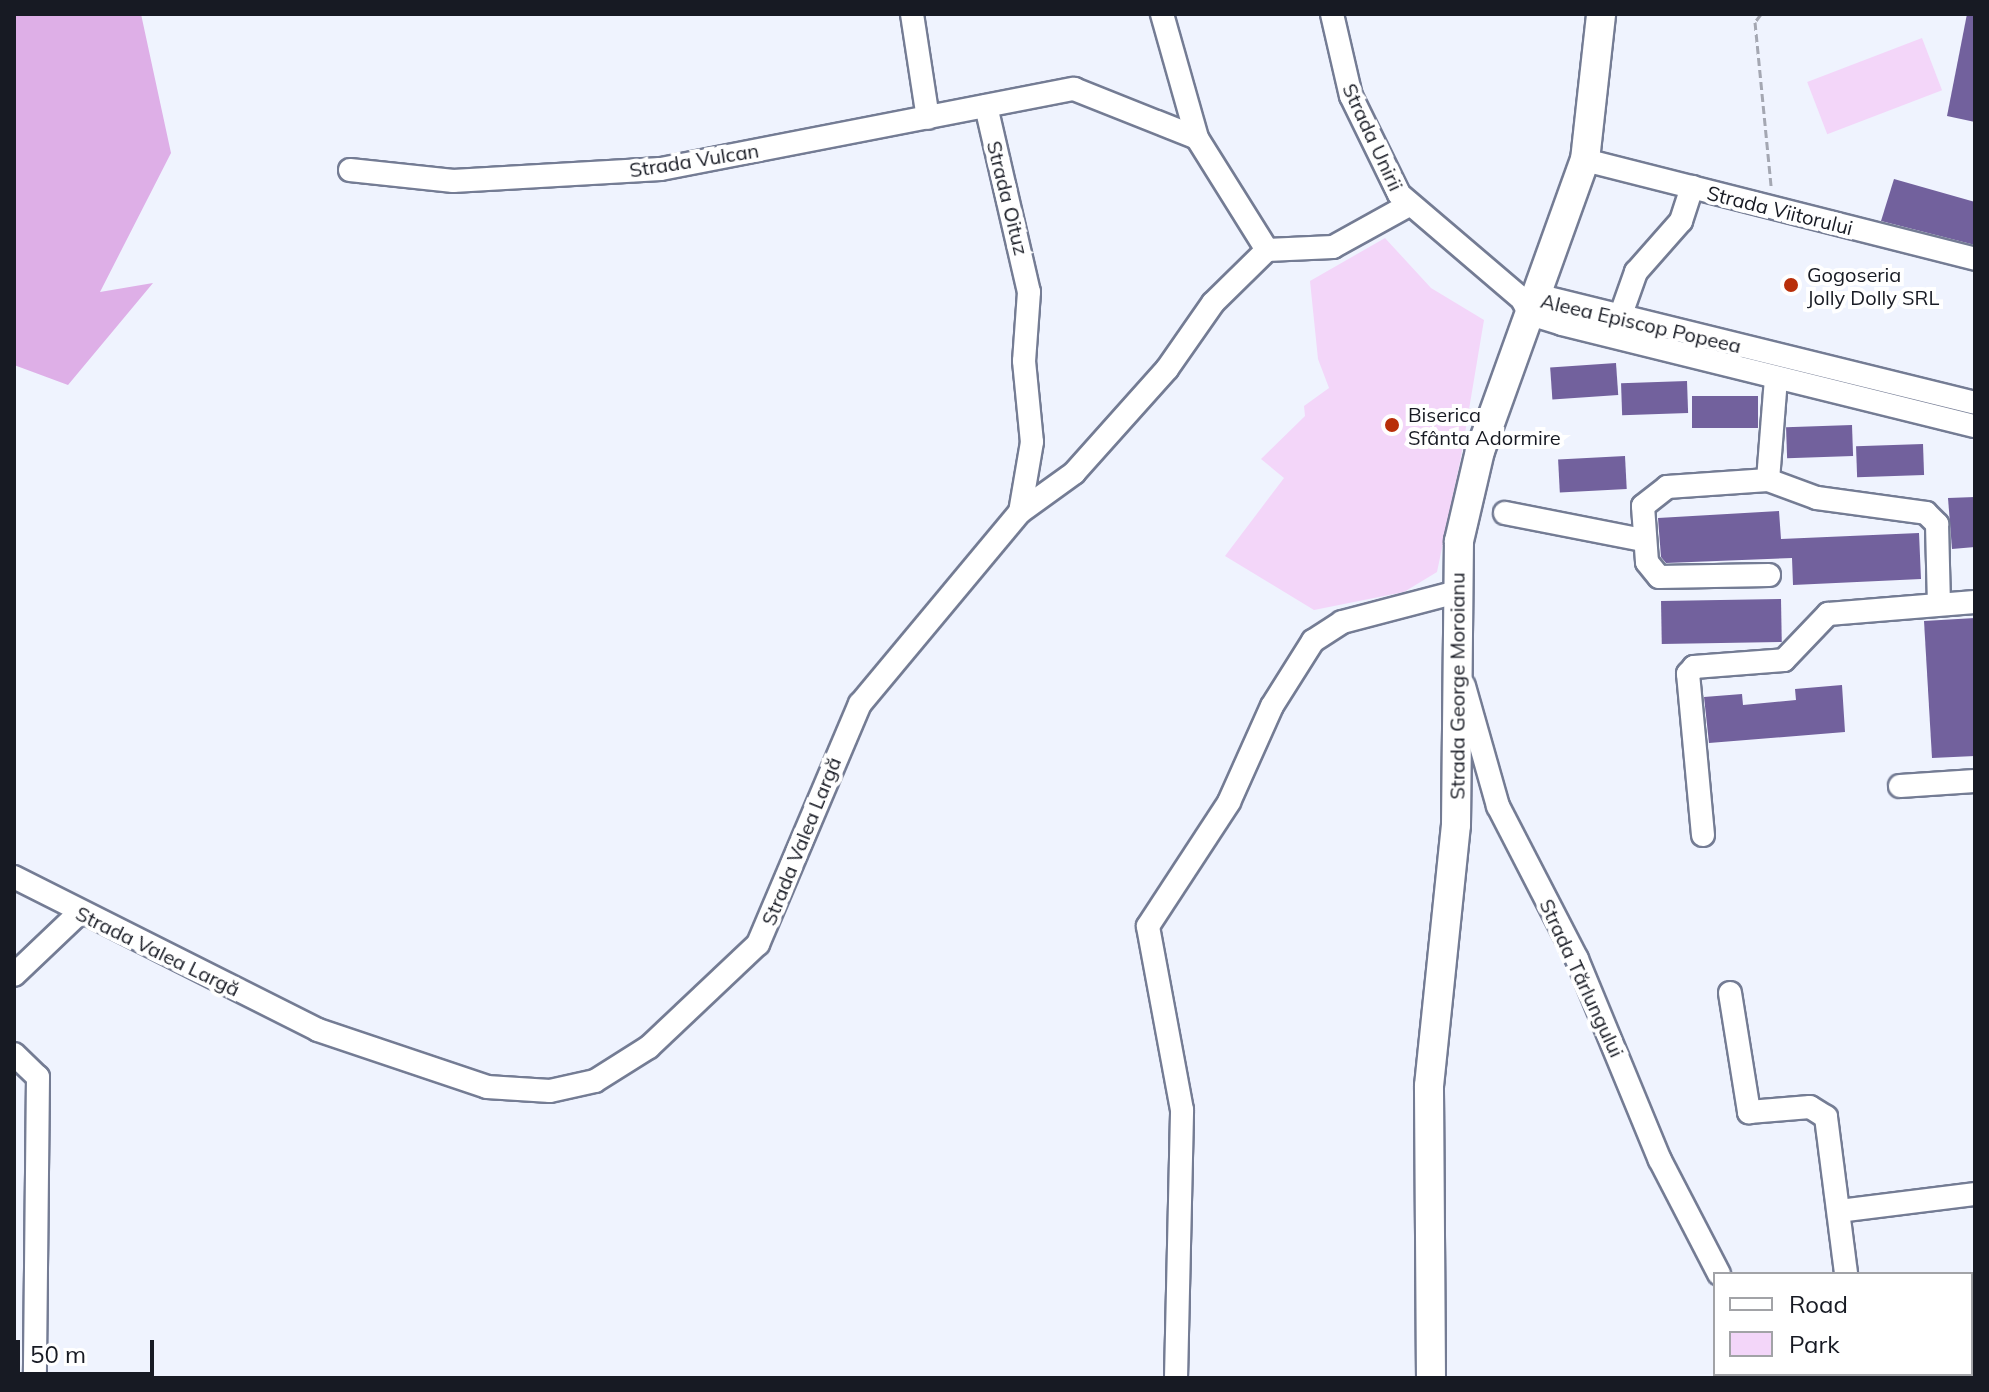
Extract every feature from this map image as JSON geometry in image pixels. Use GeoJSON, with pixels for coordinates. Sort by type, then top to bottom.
{"type":"FeatureCollection","features":[{"type":"Feature","properties":{"kind":"main road","name":"Strada George Moroianu"},"geometry":{"type":"LineString","coordinates":[[1431,1378],[1429,1086],[1456,825],[1456,592],[1470,482],[1585,160],[1601,14]]}},
{"type":"Feature","properties":{"kind":"street"},"geometry":{"type":"LineString","coordinates":[[912,14],[928,118]]}},
{"type":"Feature","properties":{"kind":"street"},"geometry":{"type":"LineString","coordinates":[[1162,14],[1197,138],[1267,250],[1333,247],[1407,206]]}},
{"type":"Feature","properties":{"kind":"street","name":"Strada Unirii"},"geometry":{"type":"LineString","coordinates":[[1332,14],[1351,96],[1407,206],[1532,304]]}},
{"type":"Feature","properties":{"kind":"street"},"geometry":{"type":"LineString","coordinates":[[986,106],[1085,89],[1197,138]]}},
{"type":"Feature","properties":{"kind":"street","name":"Strada Vulcan"},"geometry":{"type":"LineString","coordinates":[[350,170],[453,181],[661,169],[986,106]]}},
{"type":"Feature","properties":{"kind":"street","name":"Strada Oituz"},"geometry":{"type":"LineString","coordinates":[[986,106],[1029,292],[1024,361],[1032,442],[1020,512]]}},
{"type":"Feature","properties":{"kind":"street","name":"Strada Viitorului"},"geometry":{"type":"LineString","coordinates":[[1585,160],[1975,259]]}},
{"type":"Feature","properties":{"kind":"street"},"geometry":{"type":"LineString","coordinates":[[1620,317],[1636,272],[1681,221],[1692,187]]}},
{"type":"Feature","properties":{"kind":"street","name":"Strada Valea Largă"},"geometry":{"type":"LineString","coordinates":[[14,877],[79,913],[318,1030],[487,1087],[550,1091],[595,1081],[649,1047],[758,944],[852,716],[1020,512],[1074,473],[1167,369],[1213,303],[1267,250]]}},
{"type":"Feature","properties":{"kind":"street","name":"Aleea Episcop Popeea"},"geometry":{"type":"LineString","coordinates":[[1532,304],[1620,317],[1975,403]]}},
{"type":"Feature","properties":{"kind":"street","name":"Aleea Episcop Popeea"},"geometry":{"type":"LineString","coordinates":[[1532,304],[1776,378],[1975,425]]}},
{"type":"Feature","properties":{"kind":"street"},"geometry":{"type":"LineString","coordinates":[[1768,480],[1776,378]]}},
{"type":"Feature","properties":{"kind":"street"},"geometry":{"type":"LineString","coordinates":[[1769,575],[1659,577],[1643,540],[1643,506],[1658,490],[1768,480],[1817,498],[1932,517],[1939,604]]}},
{"type":"Feature","properties":{"kind":"street"},"geometry":{"type":"LineString","coordinates":[[1505,513],[1643,540]]}},
{"type":"Feature","properties":{"kind":"street"},"geometry":{"type":"LineString","coordinates":[[1176,1378],[1182,1110],[1148,926],[1229,802],[1272,706],[1313,641],[1342,622],[1456,592]]}},
{"type":"Feature","properties":{"kind":"street"},"geometry":{"type":"LineString","coordinates":[[1703,835],[1688,674],[1694,667],[1784,660],[1828,614],[1975,602]]}},
{"type":"Feature","properties":{"kind":"street","name":"Strada Tărlungului"},"geometry":{"type":"LineString","coordinates":[[1458,679],[1498,806],[1577,959],[1660,1160],[1718,1272]]}},
{"type":"Feature","properties":{"kind":"street"},"geometry":{"type":"LineString","coordinates":[[1900,786],[1975,781]]}},
{"type":"Feature","properties":{"kind":"street"},"geometry":{"type":"LineString","coordinates":[[14,975],[79,913]]}},
{"type":"Feature","properties":{"kind":"street"},"geometry":{"type":"LineString","coordinates":[[1730,993],[1745,1107],[1755,1115],[1810,1107],[1826,1117],[1846,1272]]}},
{"type":"Feature","properties":{"kind":"street"},"geometry":{"type":"LineString","coordinates":[[14,1054],[38,1077],[35,1378]]}},
{"type":"Feature","properties":{"kind":"street"},"geometry":{"type":"LineString","coordinates":[[1839,1211],[1975,1194]]}},
{"type":"Feature","properties":{"kind":"path"},"geometry":{"type":"LineString","coordinates":[[1761,14],[1755,22],[1764,153],[1777,209]]}},
{"type":"Feature","properties":{"kind":"green space"},"geometry":{"type":"Polygon","coordinates":[[[1922,38],[1942,90],[1827,134],[1807,82],[1922,38]]]}},
{"type":"Feature","properties":{"kind":"green space"},"geometry":{"type":"Polygon","coordinates":[[[1385,238],[1431,288],[1484,320],[1461,457],[1437,572],[1404,592],[1314,610],[1225,556],[1284,478],[1261,459],[1305,416],[1304,406],[1329,388],[1318,359],[1310,281],[1385,238]]]}},
{"type":"Feature","properties":{"kind":"shaded area"},"geometry":{"type":"Polygon","coordinates":[[[14,14],[141,14],[171,153],[100,292],[153,283],[68,385],[14,365],[14,14]]]}},
{"type":"Feature","properties":{"kind":"building"},"geometry":{"type":"Polygon","coordinates":[[[1967,14],[1975,14],[1975,122],[1947,116],[1967,14]]]}},
{"type":"Feature","properties":{"kind":"building"},"geometry":{"type":"Polygon","coordinates":[[[1894,179],[1975,202],[1975,245],[1881,221],[1894,179]]]}},
{"type":"Feature","properties":{"kind":"building"},"geometry":{"type":"Polygon","coordinates":[[[1616,363],[1618,395],[1552,400],[1550,368],[1616,363]]]}},
{"type":"Feature","properties":{"kind":"building"},"geometry":{"type":"Polygon","coordinates":[[[1687,381],[1688,413],[1622,415],[1621,383],[1687,381]]]}},
{"type":"Feature","properties":{"kind":"building"},"geometry":{"type":"Polygon","coordinates":[[[1692,396],[1758,396],[1758,428],[1692,428],[1692,396]]]}},
{"type":"Feature","properties":{"kind":"building"},"geometry":{"type":"Polygon","coordinates":[[[1852,425],[1853,456],[1787,458],[1786,427],[1852,425]]]}},
{"type":"Feature","properties":{"kind":"building"},"geometry":{"type":"Polygon","coordinates":[[[1923,444],[1924,475],[1857,477],[1856,446],[1923,444]]]}},
{"type":"Feature","properties":{"kind":"building"},"geometry":{"type":"Polygon","coordinates":[[[1625,456],[1627,489],[1560,492],[1558,460],[1625,456]]]}},
{"type":"Feature","properties":{"kind":"building"},"geometry":{"type":"Polygon","coordinates":[[[1975,497],[1975,547],[1952,549],[1948,498],[1975,497]]]}},
{"type":"Feature","properties":{"kind":"building"},"geometry":{"type":"Polygon","coordinates":[[[1779,511],[1781,539],[1919,533],[1921,579],[1793,585],[1792,558],[1666,563],[1661,557],[1658,518],[1779,511]]]}},
{"type":"Feature","properties":{"kind":"building"},"geometry":{"type":"Polygon","coordinates":[[[1781,599],[1782,642],[1662,644],[1661,601],[1781,599]]]}},
{"type":"Feature","properties":{"kind":"building"},"geometry":{"type":"Polygon","coordinates":[[[1975,618],[1975,756],[1932,758],[1924,621],[1975,618]]]}},
{"type":"Feature","properties":{"kind":"building"},"geometry":{"type":"Polygon","coordinates":[[[1842,685],[1845,732],[1709,743],[1704,697],[1742,694],[1743,705],[1796,700],[1795,689],[1842,685]]]}},
{"type":"Feature","properties":{"kind":"place","name":"Gogoseria Jolly Dolly SRL"},"geometry":{"type":"Point","coordinates":[1791,285]}},
{"type":"Feature","properties":{"kind":"place","name":"Biserica Sfânta Adormire"},"geometry":{"type":"Point","coordinates":[1392,425]}}]}
